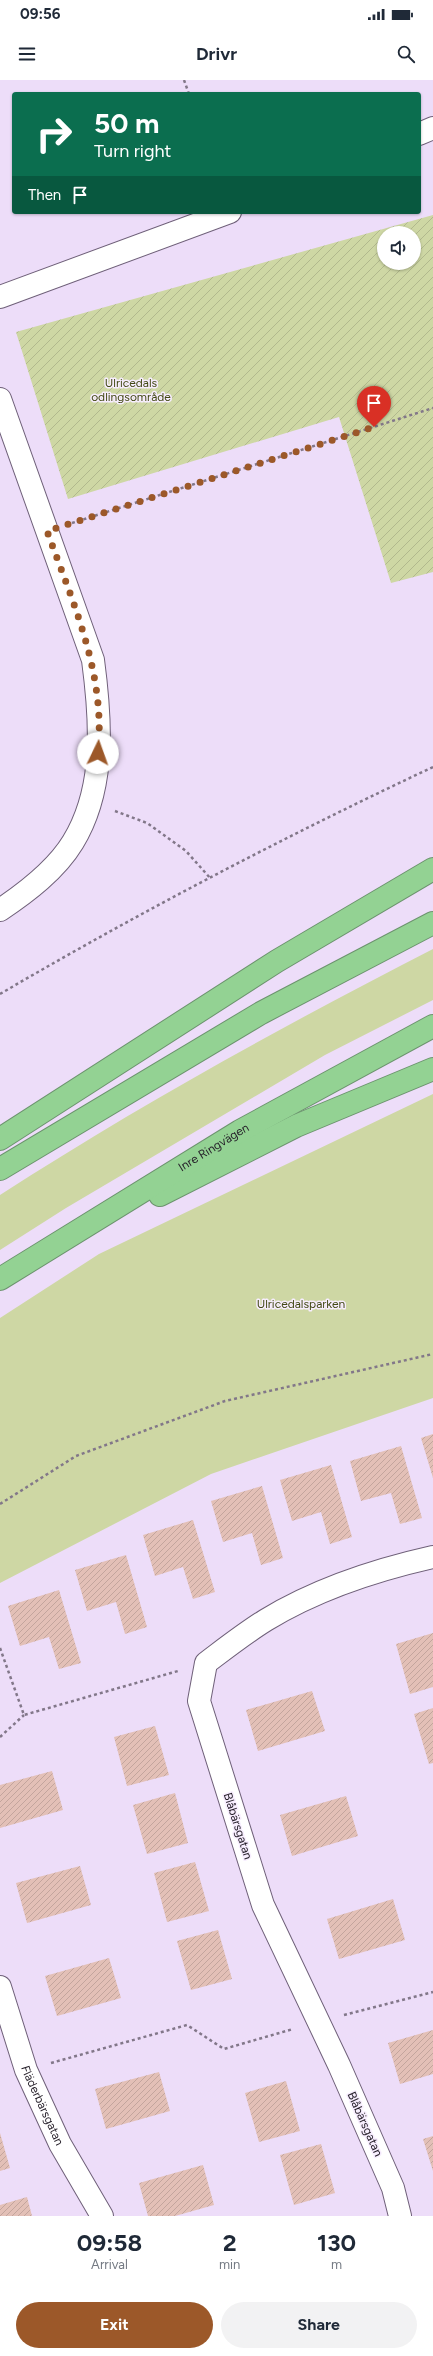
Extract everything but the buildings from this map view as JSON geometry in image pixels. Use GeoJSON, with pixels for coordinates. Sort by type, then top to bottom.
{"type":"FeatureCollection","features":[{"type":"Feature","properties":{"kind":"highway"},"geometry":{"type":"LineString","coordinates":[[0,1139],[277,961],[433,869]]}},
{"type":"Feature","properties":{"kind":"highway"},"geometry":{"type":"LineString","coordinates":[[0,1169],[261,1013],[433,923]]}},
{"type":"Feature","properties":{"kind":"highway","name":"Inre Ringvägen"},"geometry":{"type":"LineString","coordinates":[[0,1279],[240,1131],[433,1026]]}},
{"type":"Feature","properties":{"kind":"highway"},"geometry":{"type":"LineString","coordinates":[[48,1249],[296,1126],[433,1069]]}},
{"type":"Feature","properties":{"kind":"street"},"geometry":{"type":"LineString","coordinates":[[421,133],[433,128]]}},
{"type":"Feature","properties":{"kind":"street"},"geometry":{"type":"LineString","coordinates":[[0,297],[225,214]]}},
{"type":"Feature","properties":{"kind":"street"},"geometry":{"type":"LineString","coordinates":[[0,401],[93,660],[98,703],[99,741],[96,776],[89,801],[73,841],[54,866],[15,900],[0,910]]}},
{"type":"Feature","properties":{"kind":"street"},"geometry":{"type":"LineString","coordinates":[[206,1662],[266,1620],[340,1583],[397,1565],[433,1557]]}},
{"type":"Feature","properties":{"kind":"street","name":"Blåbärsgatan"},"geometry":{"type":"LineString","coordinates":[[206,1662],[199,1701],[209,1737],[263,1905],[318,2021],[393,2188],[400,2216]]}},
{"type":"Feature","properties":{"kind":"street","name":"Fläderbärsgatan"},"geometry":{"type":"LineString","coordinates":[[0,1988],[26,2070],[60,2144],[102,2216]]}},
{"type":"Feature","properties":{"kind":"path"},"geometry":{"type":"LineString","coordinates":[[184,80],[188,92]]}},
{"type":"Feature","properties":{"kind":"path"},"geometry":{"type":"LineString","coordinates":[[47,531],[433,408]]}},
{"type":"Feature","properties":{"kind":"path"},"geometry":{"type":"LineString","coordinates":[[0,994],[72,952],[340,811],[433,767]]}},
{"type":"Feature","properties":{"kind":"path"},"geometry":{"type":"LineString","coordinates":[[89,801],[147,823],[186,850],[211,879]]}},
{"type":"Feature","properties":{"kind":"path"},"geometry":{"type":"LineString","coordinates":[[0,1504],[76,1456],[225,1401],[433,1354]]}},
{"type":"Feature","properties":{"kind":"path"},"geometry":{"type":"LineString","coordinates":[[0,1648],[24,1715]]}},
{"type":"Feature","properties":{"kind":"path"},"geometry":{"type":"LineString","coordinates":[[0,1737],[24,1715],[206,1662]]}},
{"type":"Feature","properties":{"kind":"path"},"geometry":{"type":"LineString","coordinates":[[26,2070],[187,2025],[224,2049],[318,2021],[433,1992]]}},
{"type":"Feature","properties":{"kind":"green space","name":"Ulricedals odlingsområde"},"geometry":{"type":"Polygon","coordinates":[[[433,215],[433,572],[391,583],[339,417],[68,499],[16,332],[377,231],[377,270],[421,270],[421,226],[394,226],[433,215]]]}},
{"type":"Feature","properties":{"kind":"green space"},"geometry":{"type":"Polygon","coordinates":[[[433,949],[433,1000],[325,1055],[66,1208],[0,1250],[0,1195],[105,1129],[213,1067],[322,1007],[433,949]]]}},
{"type":"Feature","properties":{"kind":"green space","name":"Ulricedalsparken"},"geometry":{"type":"Polygon","coordinates":[[[433,1094],[433,1398],[211,1474],[0,1583],[0,1318],[99,1254],[433,1094]]]}},
{"type":"Feature","properties":{"kind":"route"},"geometry":{"type":"LineString","coordinates":[[98,753],[98,703],[93,660],[47,531],[374,427]]}}]}
